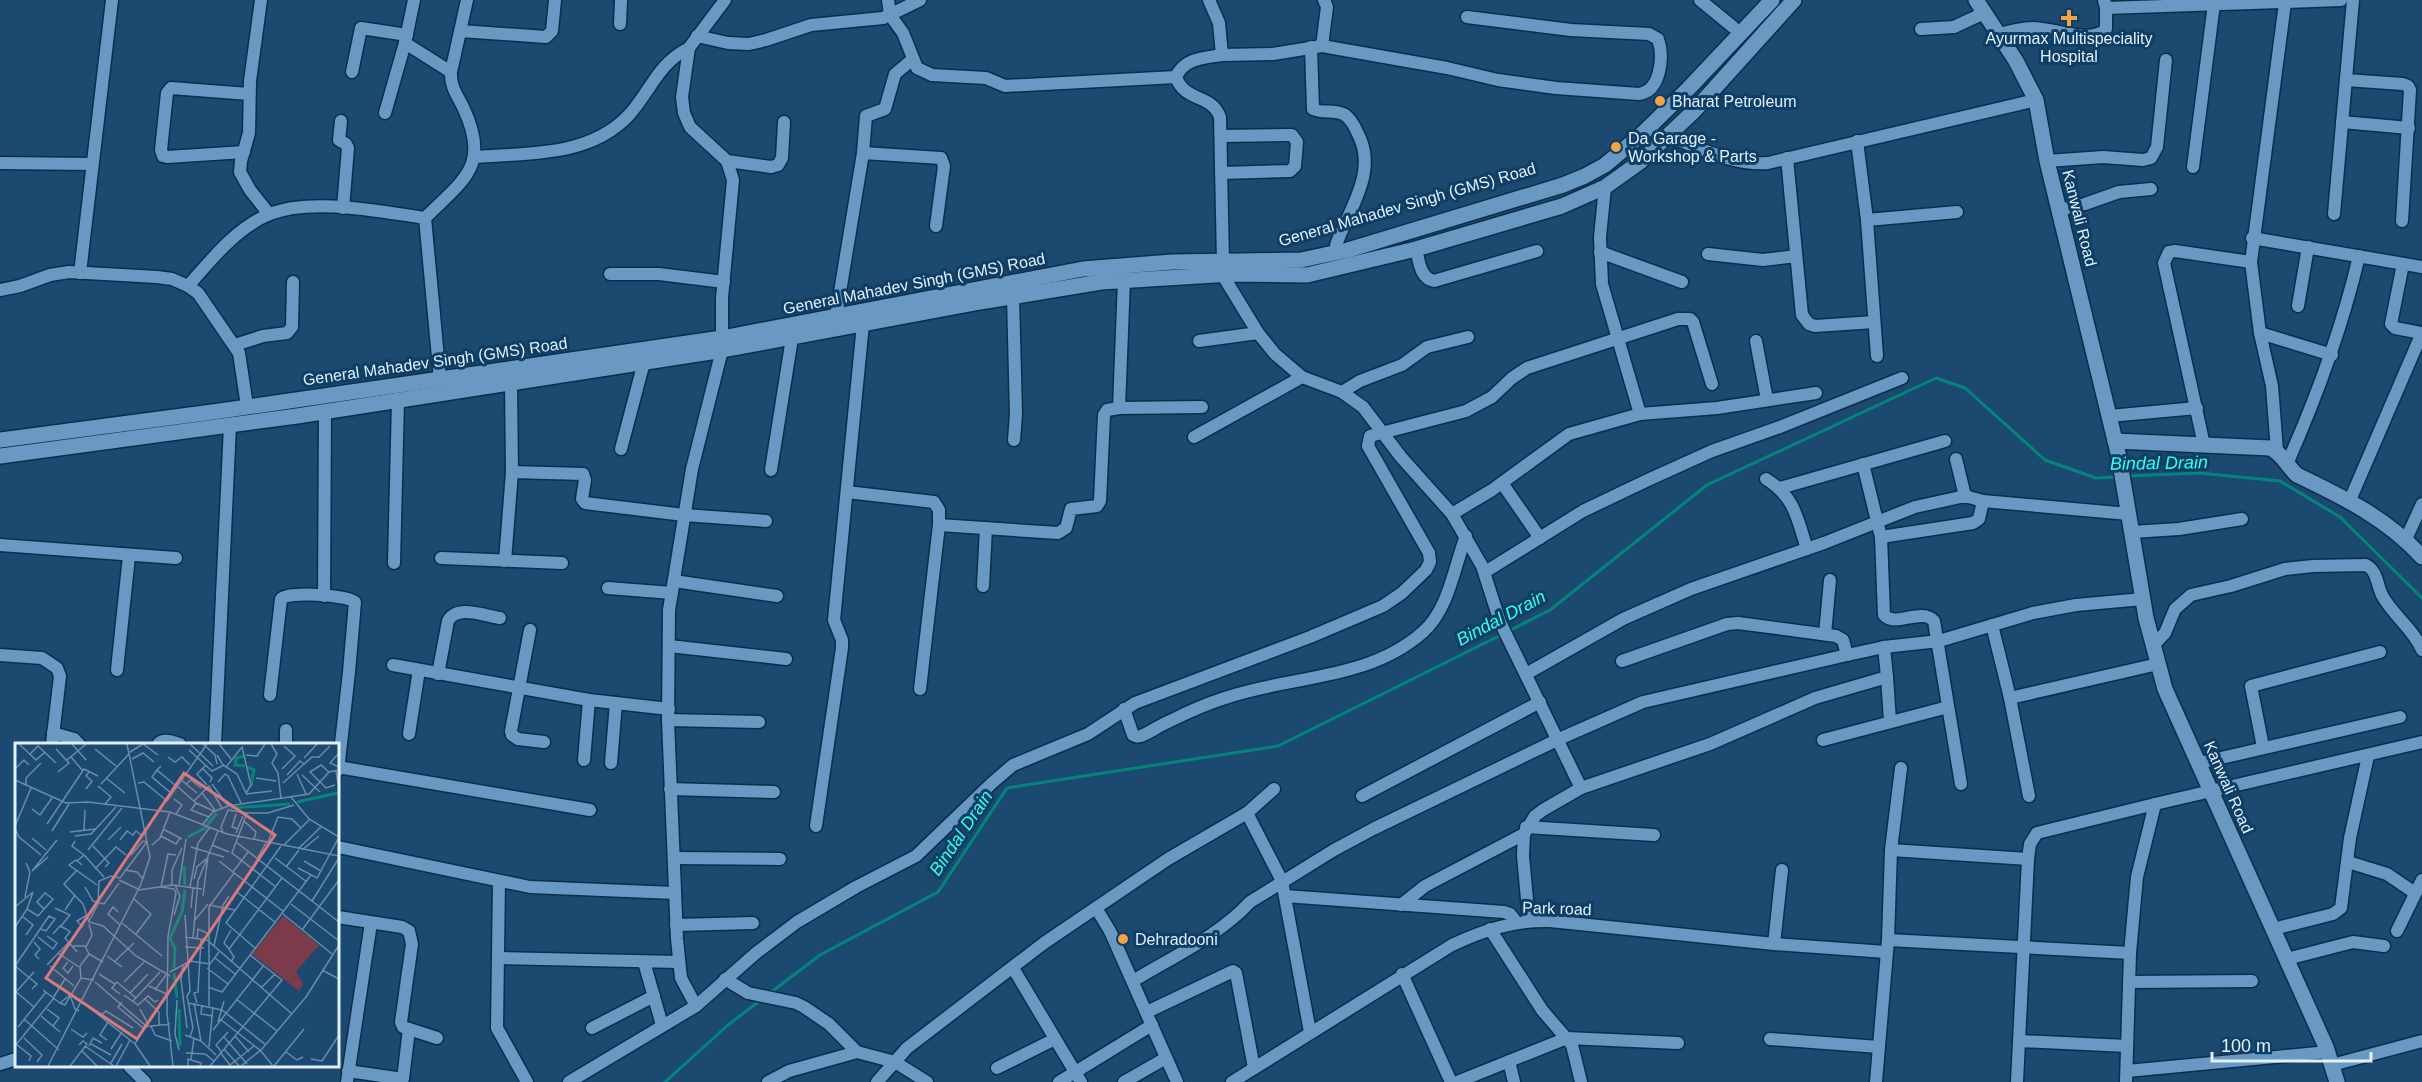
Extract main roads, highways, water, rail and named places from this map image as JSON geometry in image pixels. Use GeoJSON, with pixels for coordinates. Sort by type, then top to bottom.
{"type":"FeatureCollection","features":[{"type":"Feature","properties":{"kind":"waterway","name":"Bindal Drain"},"geometry":{"type":"LineString","coordinates":[[1507,632],[1550,610],[1707,485],[1936,378],[1965,388],[2045,460],[2096,478],[2116,477]]}},
{"type":"Feature","properties":{"kind":"waterway","name":"Bindal Drain"},"geometry":{"type":"LineString","coordinates":[[2128,476],[2199,473],[2280,481],[2340,517],[2422,598]]}},
{"type":"Feature","properties":{"kind":"waterway","name":"Bindal Drain"},"geometry":{"type":"LineString","coordinates":[[770,993],[820,955],[938,892],[1007,788],[1278,746],[1501,635]]}},
{"type":"Feature","properties":{"kind":"waterway","name":"Bindal Drain"},"geometry":{"type":"LineString","coordinates":[[665,1082],[728,1025],[762,999]]}},
{"type":"Feature","properties":{"kind":"place","name":"Ayurmax Multispeciality Hospital"},"geometry":{"type":"Point","coordinates":[2069,18]}},
{"type":"Feature","properties":{"kind":"place","name":"Bharat Petroleum"},"geometry":{"type":"Point","coordinates":[1660,101]}},
{"type":"Feature","properties":{"kind":"place","name":"Da Garage - Workshop & Parts"},"geometry":{"type":"Point","coordinates":[1616,147]}},
{"type":"Feature","properties":{"kind":"place","name":"Dehradooni"},"geometry":{"type":"Point","coordinates":[1123,939]}}]}
